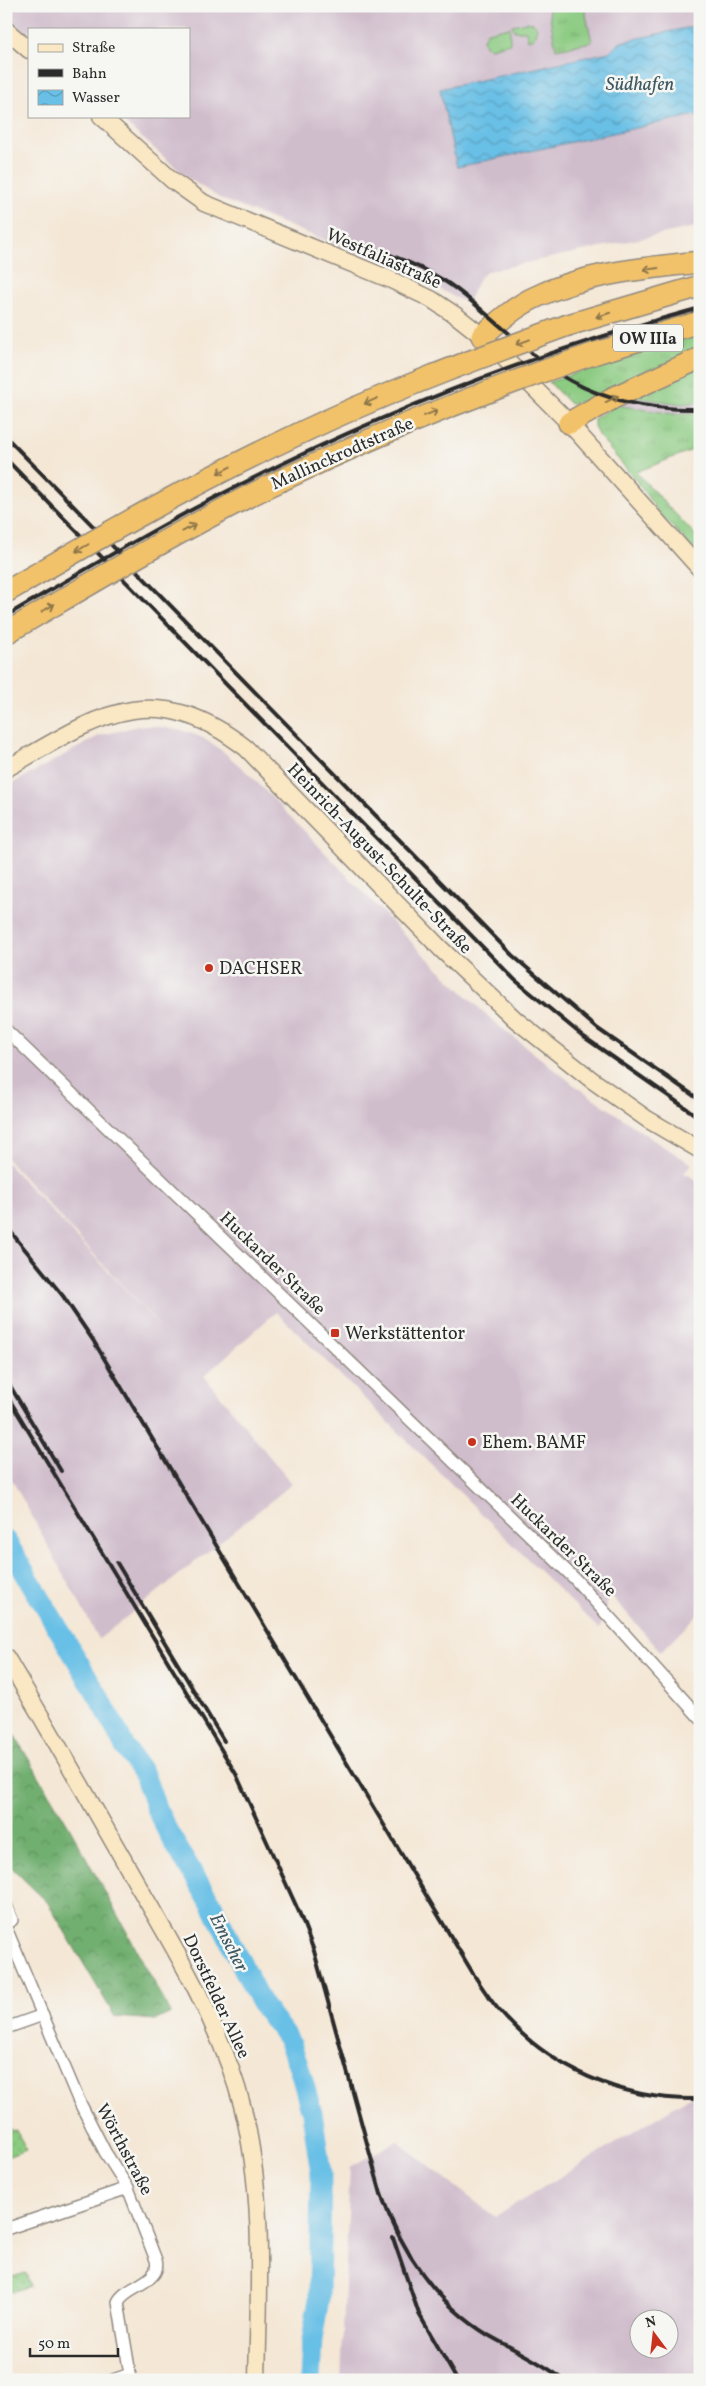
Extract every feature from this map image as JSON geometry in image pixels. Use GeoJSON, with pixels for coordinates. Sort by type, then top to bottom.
{"type":"FeatureCollection","features":[{"type":"Feature","properties":{"kind":"highway"},"geometry":{"type":"LineString","coordinates":[[482,336],[526,302],[565,286],[633,272],[700,262]]}},
{"type":"Feature","properties":{"kind":"highway","name":"Mallinckrodtstraße"},"geometry":{"type":"LineString","coordinates":[[6,592],[170,498],[293,436],[420,381],[568,325],[700,286]]}},
{"type":"Feature","properties":{"kind":"highway","name":"Mallinckrodtstraße"},"geometry":{"type":"LineString","coordinates":[[6,633],[175,535],[319,462],[425,416],[596,353],[700,322]]}},
{"type":"Feature","properties":{"kind":"highway"},"geometry":{"type":"LineString","coordinates":[[570,423],[613,398],[700,358]]}},
{"type":"Feature","properties":{"kind":"street"},"geometry":{"type":"LineString","coordinates":[[6,30],[28,49]]}},
{"type":"Feature","properties":{"kind":"street","name":"Westfaliastraße"},"geometry":{"type":"LineString","coordinates":[[103,118],[173,181],[204,203],[431,299],[482,336],[570,423],[700,569]]}},
{"type":"Feature","properties":{"kind":"street","name":"Heinrich-August-Schulte-Straße"},"geometry":{"type":"LineString","coordinates":[[6,769],[87,722],[119,711],[145,708],[173,711],[225,732],[246,748],[441,949],[516,1020],[592,1080],[639,1114],[700,1150]]}},
{"type":"Feature","properties":{"kind":"street","name":"Huckarder Straße"},"geometry":{"type":"LineString","coordinates":[[6,1030],[576,1579],[700,1718]]}},
{"type":"Feature","properties":{"kind":"street","name":"Dorstfelder Allee"},"geometry":{"type":"LineString","coordinates":[[6,1657],[59,1745],[197,1992],[222,2046],[242,2106],[255,2176],[258,2235],[257,2380]]}},
{"type":"Feature","properties":{"kind":"street","name":"Dorstfelder Allee"},"geometry":{"type":"LineString","coordinates":[[6,1672],[59,1745]]}},
{"type":"Feature","properties":{"kind":"street"},"geometry":{"type":"LineString","coordinates":[[6,1905],[12,1920],[6,1923]]}},
{"type":"Feature","properties":{"kind":"street","name":"Wörthstraße"},"geometry":{"type":"LineString","coordinates":[[6,1928],[78,2099],[105,2152],[128,2188],[157,2266],[150,2278],[128,2291],[118,2302],[130,2377]]}},
{"type":"Feature","properties":{"kind":"street"},"geometry":{"type":"LineString","coordinates":[[6,2028],[43,2015]]}},
{"type":"Feature","properties":{"kind":"street"},"geometry":{"type":"LineString","coordinates":[[6,2228],[128,2188]]}},
{"type":"Feature","properties":{"kind":"street"},"geometry":{"type":"LineString","coordinates":[[113,2380],[130,2377]]}},
{"type":"Feature","properties":{"kind":"shaded area"},"geometry":{"type":"Polygon","coordinates":[[[6,6],[700,6],[700,226],[488,271],[480,277],[468,302],[462,301],[426,282],[385,264],[221,199],[188,178],[119,118],[190,118],[190,28],[28,28],[28,35],[6,15],[6,6]]]}},
{"type":"Feature","properties":{"kind":"shaded area"},"geometry":{"type":"Polygon","coordinates":[[[632,397],[682,404],[700,402],[700,414],[673,414],[616,405],[632,397]]]}},
{"type":"Feature","properties":{"kind":"shaded area"},"geometry":{"type":"Polygon","coordinates":[[[138,726],[154,726],[188,732],[203,738],[225,753],[252,777],[420,951],[493,1021],[573,1084],[655,1141],[692,1164],[684,1173],[700,1182],[700,1612],[661,1652],[610,1594],[599,1629],[276,1312],[204,1376],[292,1484],[99,1639],[6,1469],[6,1162],[174,1342],[6,1158],[6,787],[99,736],[138,726]]]}},
{"type":"Feature","properties":{"kind":"shaded area"},"geometry":{"type":"Polygon","coordinates":[[[700,2091],[700,2380],[341,2380],[350,2167],[397,2141],[495,2217],[700,2091]]]}},
{"type":"Feature","properties":{"kind":"green space"},"geometry":{"type":"Polygon","coordinates":[[[548,6],[584,6],[592,42],[556,49],[548,6]]]}},
{"type":"Feature","properties":{"kind":"green space"},"geometry":{"type":"Polygon","coordinates":[[[527,22],[534,23],[537,28],[534,38],[528,40],[526,31],[514,31],[512,25],[527,22]]]}},
{"type":"Feature","properties":{"kind":"green space"},"geometry":{"type":"Polygon","coordinates":[[[510,27],[510,43],[491,48],[485,46],[483,39],[487,32],[510,27]]]}},
{"type":"Feature","properties":{"kind":"green space"},"geometry":{"type":"Polygon","coordinates":[[[700,332],[700,353],[587,405],[584,401],[570,404],[549,382],[618,359],[617,356],[700,332]]]}},
{"type":"Feature","properties":{"kind":"green space"},"geometry":{"type":"Polygon","coordinates":[[[700,364],[700,402],[682,404],[632,397],[700,364]]]}},
{"type":"Feature","properties":{"kind":"green space"},"geometry":{"type":"Polygon","coordinates":[[[616,405],[673,414],[700,414],[700,447],[636,472],[700,540],[700,556],[659,513],[634,478],[598,435],[594,426],[594,419],[616,405]]]}},
{"type":"Feature","properties":{"kind":"green space"},"geometry":{"type":"Polygon","coordinates":[[[6,1721],[70,1828],[171,2013],[156,2020],[115,2017],[48,1903],[6,1862],[6,1721]]]}},
{"type":"Feature","properties":{"kind":"green space"},"geometry":{"type":"Polygon","coordinates":[[[6,2127],[17,2132],[27,2150],[6,2157],[6,2127]]]}},
{"type":"Feature","properties":{"kind":"green space"},"geometry":{"type":"Polygon","coordinates":[[[26,2273],[30,2286],[12,2292],[8,2278],[26,2273]]]}},
{"type":"Feature","properties":{"kind":"water","name":"Südhafen"},"geometry":{"type":"Polygon","coordinates":[[[700,25],[700,114],[457,167],[440,89],[609,52],[621,42],[700,25]]]}},
{"type":"Feature","properties":{"kind":"waterway","name":"Emscher"},"geometry":{"type":"LineString","coordinates":[[6,1541],[102,1702],[125,1747],[145,1777],[156,1808],[169,1834],[212,1905],[261,2003],[288,2039],[299,2067],[312,2113],[321,2174],[319,2298],[312,2340],[310,2380]]}},
{"type":"Feature","properties":{"kind":"railway"},"geometry":{"type":"LineString","coordinates":[[337,237],[405,261],[443,280],[467,297],[545,364],[586,389],[634,404],[666,408],[700,409]]}},
{"type":"Feature","properties":{"kind":"railway"},"geometry":{"type":"LineString","coordinates":[[6,616],[195,508],[255,477],[379,420],[442,394],[570,347],[700,308]]}},
{"type":"Feature","properties":{"kind":"railway"},"geometry":{"type":"LineString","coordinates":[[6,437],[512,955],[598,1029],[700,1100]]}},
{"type":"Feature","properties":{"kind":"railway"},"geometry":{"type":"LineString","coordinates":[[6,459],[515,980],[584,1037],[700,1118]]}},
{"type":"Feature","properties":{"kind":"railway"},"geometry":{"type":"LineString","coordinates":[[6,1226],[63,1296],[93,1340],[474,1975],[498,2009],[518,2030],[540,2048],[563,2064],[588,2077],[615,2087],[643,2094],[671,2098],[700,2099]]}},
{"type":"Feature","properties":{"kind":"railway"},"geometry":{"type":"LineString","coordinates":[[6,1379],[61,1471]]}},
{"type":"Feature","properties":{"kind":"railway"},"geometry":{"type":"LineString","coordinates":[[6,1394],[236,1774],[299,1912],[314,1951],[381,2194],[399,2236],[423,2274],[452,2307],[469,2322],[488,2335],[546,2367],[564,2380]]}},
{"type":"Feature","properties":{"kind":"railway"},"geometry":{"type":"LineString","coordinates":[[117,1563],[224,1741]]}},
{"type":"Feature","properties":{"kind":"railway"},"geometry":{"type":"LineString","coordinates":[[393,2238],[419,2314],[457,2380]]}},
{"type":"Feature","properties":{"kind":"place","name":"DACHSER"},"geometry":{"type":"Point","coordinates":[209,968]}},
{"type":"Feature","properties":{"kind":"place","name":"Werkstättentor"},"geometry":{"type":"Point","coordinates":[335,1333]}},
{"type":"Feature","properties":{"kind":"place","name":"Ehem. BAMF"},"geometry":{"type":"Point","coordinates":[472,1442]}}]}
